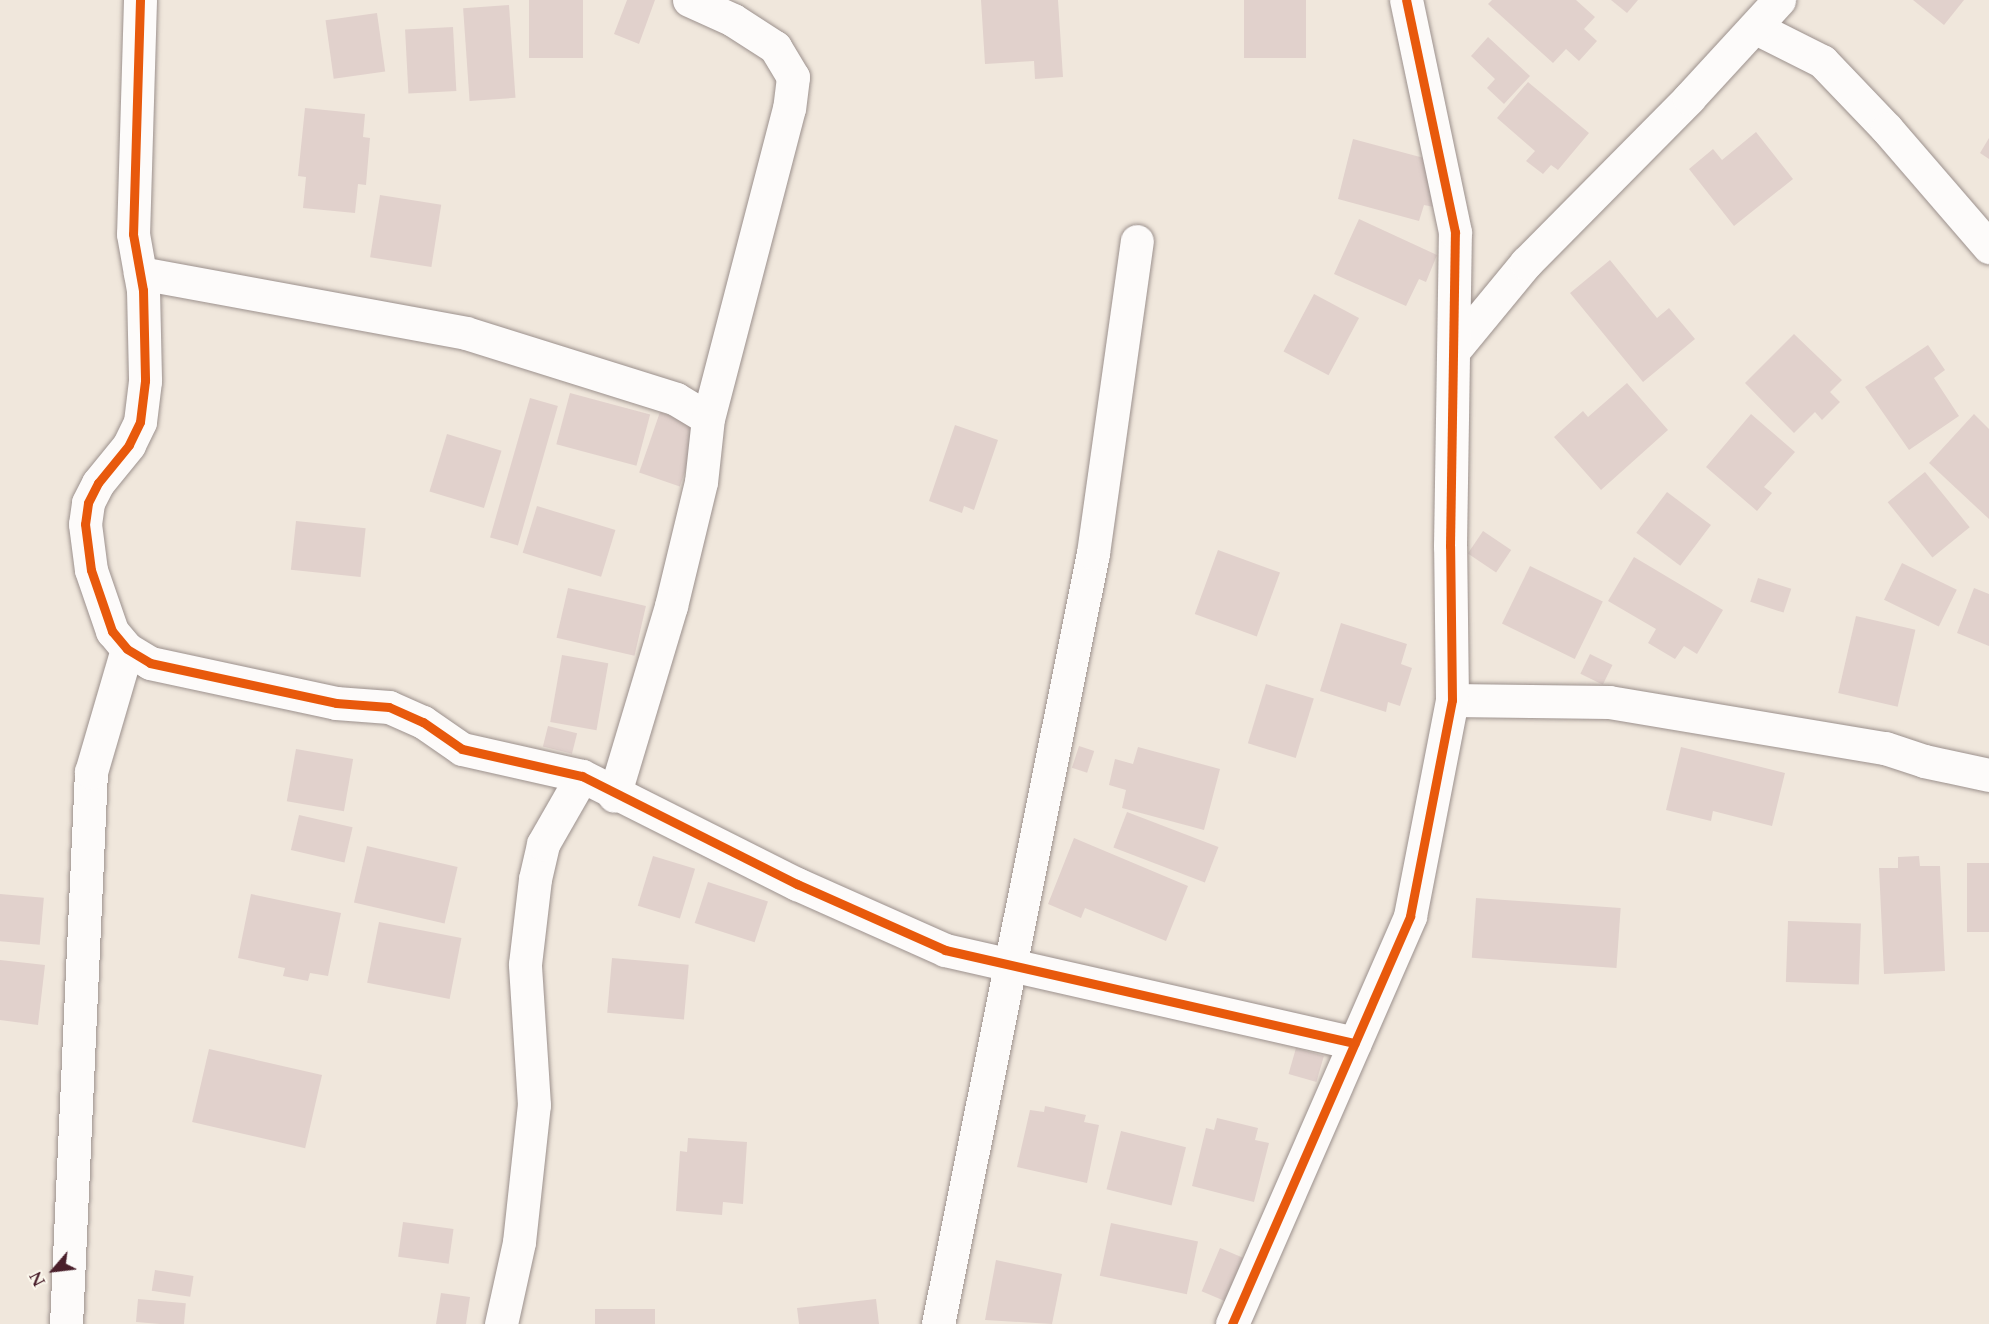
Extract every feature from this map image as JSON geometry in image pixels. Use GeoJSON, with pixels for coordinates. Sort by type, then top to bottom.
{"type":"FeatureCollection","features":[{"type":"Feature","properties":{"kind":"street"},"geometry":{"type":"LineString","coordinates":[[140,0],[133,234],[140,273],[145,381],[140,422],[129,445],[98,483],[88,503],[85,524],[91,570],[112,631],[127,649],[150,663],[336,703],[389,707],[423,722],[462,749],[582,777],[614,796],[945,950],[1355,1043]]}},
{"type":"Feature","properties":{"kind":"street"},"geometry":{"type":"LineString","coordinates":[[614,796],[671,606],[701,482],[708,418],[789,108],[794,77],[775,47],[733,20],[689,0]]}},
{"type":"Feature","properties":{"kind":"street"},"geometry":{"type":"LineString","coordinates":[[1232,1324],[1410,916],[1452,700],[1450,546],[1455,349],[1455,232],[1406,0]]}},
{"type":"Feature","properties":{"kind":"street"},"geometry":{"type":"LineString","coordinates":[[1455,349],[1526,263],[1756,28],[1779,0]]}},
{"type":"Feature","properties":{"kind":"street"},"geometry":{"type":"LineString","coordinates":[[1756,28],[1822,62],[1887,129],[1989,247]]}},
{"type":"Feature","properties":{"kind":"street"},"geometry":{"type":"LineString","coordinates":[[938,1324],[1093,554],[1137,241]]}},
{"type":"Feature","properties":{"kind":"street"},"geometry":{"type":"LineString","coordinates":[[140,273],[466,333],[676,399],[708,418]]}},
{"type":"Feature","properties":{"kind":"street"},"geometry":{"type":"LineString","coordinates":[[66,1324],[91,771],[127,649]]}},
{"type":"Feature","properties":{"kind":"street"},"geometry":{"type":"LineString","coordinates":[[1452,700],[1609,702],[1885,748],[1924,761],[1989,775]]}},
{"type":"Feature","properties":{"kind":"street"},"geometry":{"type":"LineString","coordinates":[[501,1324],[519,1242],[534,1105],[525,964],[536,879],[543,844],[582,777]]}},
{"type":"Feature","properties":{"kind":"building"},"geometry":{"type":"Polygon","coordinates":[[[529,0],[583,0],[583,58],[529,58],[529,0]]]}},
{"type":"Feature","properties":{"kind":"building"},"geometry":{"type":"Polygon","coordinates":[[[627,0],[655,0],[639,44],[614,34],[627,0]]]}},
{"type":"Feature","properties":{"kind":"building"},"geometry":{"type":"Polygon","coordinates":[[[981,0],[1058,0],[1063,77],[1035,79],[1034,61],[985,64],[981,0]]]}},
{"type":"Feature","properties":{"kind":"building"},"geometry":{"type":"Polygon","coordinates":[[[1244,0],[1306,0],[1306,58],[1244,58],[1244,0]]]}},
{"type":"Feature","properties":{"kind":"building"},"geometry":{"type":"Polygon","coordinates":[[[1492,0],[1576,0],[1595,17],[1584,29],[1597,41],[1579,61],[1566,49],[1553,63],[1488,4],[1492,0]]]}},
{"type":"Feature","properties":{"kind":"building"},"geometry":{"type":"Polygon","coordinates":[[[1611,0],[1638,0],[1627,13],[1611,0]]]}},
{"type":"Feature","properties":{"kind":"building"},"geometry":{"type":"Polygon","coordinates":[[[1913,0],[1964,0],[1944,25],[1913,0]]]}},
{"type":"Feature","properties":{"kind":"building"},"geometry":{"type":"Polygon","coordinates":[[[509,5],[515,98],[470,101],[463,8],[509,5]]]}},
{"type":"Feature","properties":{"kind":"building"},"geometry":{"type":"Polygon","coordinates":[[[377,13],[385,71],[334,79],[326,20],[377,13]]]}},
{"type":"Feature","properties":{"kind":"building"},"geometry":{"type":"Polygon","coordinates":[[[453,27],[456,91],[408,93],[405,30],[453,27]]]}},
{"type":"Feature","properties":{"kind":"building"},"geometry":{"type":"Polygon","coordinates":[[[1488,37],[1530,76],[1504,104],[1487,88],[1495,79],[1471,56],[1488,37]]]}},
{"type":"Feature","properties":{"kind":"building"},"geometry":{"type":"Polygon","coordinates":[[[1528,82],[1589,133],[1558,170],[1551,165],[1543,174],[1526,161],[1535,151],[1497,118],[1528,82]]]}},
{"type":"Feature","properties":{"kind":"building"},"geometry":{"type":"Polygon","coordinates":[[[305,108],[365,114],[363,137],[370,138],[366,185],[358,184],[355,213],[303,208],[306,177],[298,176],[305,108]]]}},
{"type":"Feature","properties":{"kind":"building"},"geometry":{"type":"Polygon","coordinates":[[[1756,132],[1793,179],[1734,226],[1689,169],[1713,149],[1722,160],[1756,132]]]}},
{"type":"Feature","properties":{"kind":"building"},"geometry":{"type":"Polygon","coordinates":[[[1989,138],[1989,159],[1980,153],[1989,138]]]}},
{"type":"Feature","properties":{"kind":"building"},"geometry":{"type":"Polygon","coordinates":[[[1353,139],[1435,161],[1434,207],[1424,205],[1419,221],[1338,199],[1353,139]]]}},
{"type":"Feature","properties":{"kind":"building"},"geometry":{"type":"Polygon","coordinates":[[[380,195],[441,205],[431,267],[370,257],[380,195]]]}},
{"type":"Feature","properties":{"kind":"building"},"geometry":{"type":"Polygon","coordinates":[[[1359,219],[1437,255],[1426,282],[1419,279],[1406,306],[1334,274],[1359,219]]]}},
{"type":"Feature","properties":{"kind":"building"},"geometry":{"type":"Polygon","coordinates":[[[1610,260],[1657,318],[1669,308],[1695,339],[1643,382],[1570,293],[1610,260]]]}},
{"type":"Feature","properties":{"kind":"building"},"geometry":{"type":"Polygon","coordinates":[[[1314,294],[1359,318],[1329,375],[1283,351],[1314,294]]]}},
{"type":"Feature","properties":{"kind":"building"},"geometry":{"type":"Polygon","coordinates":[[[1794,334],[1842,380],[1830,392],[1840,402],[1822,420],[1815,412],[1794,433],[1745,383],[1794,334]]]}},
{"type":"Feature","properties":{"kind":"building"},"geometry":{"type":"Polygon","coordinates":[[[1928,345],[1945,370],[1934,378],[1959,416],[1909,450],[1865,387],[1928,345]]]}},
{"type":"Feature","properties":{"kind":"building"},"geometry":{"type":"Polygon","coordinates":[[[1627,383],[1668,430],[1601,490],[1554,437],[1583,411],[1588,417],[1627,383]]]}},
{"type":"Feature","properties":{"kind":"building"},"geometry":{"type":"Polygon","coordinates":[[[570,393],[650,414],[636,466],[556,444],[570,393]]]}},
{"type":"Feature","properties":{"kind":"building"},"geometry":{"type":"Polygon","coordinates":[[[530,398],[558,406],[518,545],[490,537],[530,398]]]}},
{"type":"Feature","properties":{"kind":"building"},"geometry":{"type":"Polygon","coordinates":[[[660,412],[701,426],[680,487],[639,473],[660,412]]]}},
{"type":"Feature","properties":{"kind":"building"},"geometry":{"type":"Polygon","coordinates":[[[1751,414],[1795,452],[1764,487],[1772,493],[1757,511],[1706,467],[1751,414]]]}},
{"type":"Feature","properties":{"kind":"building"},"geometry":{"type":"Polygon","coordinates":[[[1974,414],[1989,429],[1989,519],[1929,463],[1974,414]]]}},
{"type":"Feature","properties":{"kind":"building"},"geometry":{"type":"Polygon","coordinates":[[[955,425],[998,440],[974,510],[964,506],[962,513],[929,501],[955,425]]]}},
{"type":"Feature","properties":{"kind":"building"},"geometry":{"type":"Polygon","coordinates":[[[447,434],[502,451],[484,508],[429,491],[447,434]]]}},
{"type":"Feature","properties":{"kind":"building"},"geometry":{"type":"Polygon","coordinates":[[[1925,472],[1970,527],[1932,557],[1888,502],[1925,472]]]}},
{"type":"Feature","properties":{"kind":"building"},"geometry":{"type":"Polygon","coordinates":[[[1667,492],[1711,525],[1680,566],[1636,533],[1667,492]]]}},
{"type":"Feature","properties":{"kind":"building"},"geometry":{"type":"Polygon","coordinates":[[[537,506],[615,530],[601,577],[523,553],[537,506]]]}},
{"type":"Feature","properties":{"kind":"building"},"geometry":{"type":"Polygon","coordinates":[[[296,521],[366,528],[360,577],[291,570],[296,521]]]}},
{"type":"Feature","properties":{"kind":"building"},"geometry":{"type":"Polygon","coordinates":[[[1483,531],[1511,550],[1496,572],[1468,553],[1483,531]]]}},
{"type":"Feature","properties":{"kind":"building"},"geometry":{"type":"Polygon","coordinates":[[[1218,550],[1280,573],[1257,636],[1195,614],[1218,550]]]}},
{"type":"Feature","properties":{"kind":"building"},"geometry":{"type":"Polygon","coordinates":[[[1634,557],[1723,610],[1697,654],[1684,646],[1675,659],[1648,643],[1656,629],[1608,601],[1634,557]]]}},
{"type":"Feature","properties":{"kind":"building"},"geometry":{"type":"Polygon","coordinates":[[[1902,563],[1957,590],[1939,627],[1884,600],[1902,563]]]}},
{"type":"Feature","properties":{"kind":"building"},"geometry":{"type":"Polygon","coordinates":[[[1530,566],[1603,602],[1575,659],[1502,624],[1530,566]]]}},
{"type":"Feature","properties":{"kind":"building"},"geometry":{"type":"Polygon","coordinates":[[[1758,578],[1791,589],[1784,613],[1750,602],[1758,578]]]}},
{"type":"Feature","properties":{"kind":"building"},"geometry":{"type":"Polygon","coordinates":[[[568,588],[646,606],[634,656],[557,638],[568,588]]]}},
{"type":"Feature","properties":{"kind":"building"},"geometry":{"type":"Polygon","coordinates":[[[1974,588],[1989,594],[1989,646],[1957,633],[1974,588]]]}},
{"type":"Feature","properties":{"kind":"building"},"geometry":{"type":"Polygon","coordinates":[[[1856,616],[1915,630],[1898,707],[1838,693],[1856,616]]]}},
{"type":"Feature","properties":{"kind":"building"},"geometry":{"type":"Polygon","coordinates":[[[1341,623],[1407,644],[1401,664],[1412,668],[1400,706],[1388,702],[1386,712],[1320,691],[1341,623]]]}},
{"type":"Feature","properties":{"kind":"building"},"geometry":{"type":"Polygon","coordinates":[[[1590,654],[1612,665],[1603,685],[1580,674],[1590,654]]]}},
{"type":"Feature","properties":{"kind":"building"},"geometry":{"type":"Polygon","coordinates":[[[562,655],[608,663],[596,730],[550,722],[562,655]]]}},
{"type":"Feature","properties":{"kind":"building"},"geometry":{"type":"Polygon","coordinates":[[[1266,684],[1314,699],[1296,758],[1248,743],[1266,684]]]}},
{"type":"Feature","properties":{"kind":"building"},"geometry":{"type":"Polygon","coordinates":[[[548,726],[577,733],[572,754],[543,746],[548,726]]]}},
{"type":"Feature","properties":{"kind":"building"},"geometry":{"type":"Polygon","coordinates":[[[1079,746],[1094,751],[1087,773],[1072,768],[1079,746]]]}},
{"type":"Feature","properties":{"kind":"building"},"geometry":{"type":"Polygon","coordinates":[[[1138,747],[1220,769],[1204,830],[1122,808],[1126,790],[1109,785],[1115,759],[1133,764],[1138,747]]]}},
{"type":"Feature","properties":{"kind":"building"},"geometry":{"type":"Polygon","coordinates":[[[1681,747],[1785,773],[1772,826],[1713,811],[1711,821],[1666,810],[1681,747]]]}},
{"type":"Feature","properties":{"kind":"building"},"geometry":{"type":"Polygon","coordinates":[[[296,749],[353,759],[344,811],[287,801],[296,749]]]}},
{"type":"Feature","properties":{"kind":"building"},"geometry":{"type":"Polygon","coordinates":[[[1127,812],[1218,847],[1205,883],[1113,847],[1127,812]]]}},
{"type":"Feature","properties":{"kind":"building"},"geometry":{"type":"Polygon","coordinates":[[[299,815],[353,827],[344,862],[291,850],[299,815]]]}},
{"type":"Feature","properties":{"kind":"building"},"geometry":{"type":"Polygon","coordinates":[[[1074,838],[1188,886],[1166,941],[1085,908],[1081,918],[1048,904],[1074,838]]]}},
{"type":"Feature","properties":{"kind":"building"},"geometry":{"type":"Polygon","coordinates":[[[367,846],[458,867],[445,923],[354,903],[367,846]]]}},
{"type":"Feature","properties":{"kind":"building"},"geometry":{"type":"Polygon","coordinates":[[[653,856],[695,869],[680,919],[638,906],[653,856]]]}},
{"type":"Feature","properties":{"kind":"building"},"geometry":{"type":"Polygon","coordinates":[[[1919,856],[1920,866],[1940,866],[1945,971],[1884,974],[1879,868],[1898,868],[1898,857],[1919,856]]]}},
{"type":"Feature","properties":{"kind":"building"},"geometry":{"type":"Polygon","coordinates":[[[1967,863],[1989,863],[1989,932],[1967,932],[1967,863]]]}},
{"type":"Feature","properties":{"kind":"building"},"geometry":{"type":"Polygon","coordinates":[[[708,882],[768,901],[755,942],[695,923],[708,882]]]}},
{"type":"Feature","properties":{"kind":"building"},"geometry":{"type":"Polygon","coordinates":[[[0,894],[44,898],[40,945],[0,941],[0,894]]]}},
{"type":"Feature","properties":{"kind":"building"},"geometry":{"type":"Polygon","coordinates":[[[251,894],[341,913],[328,976],[310,973],[308,981],[283,976],[285,968],[238,958],[251,894]]]}},
{"type":"Feature","properties":{"kind":"building"},"geometry":{"type":"Polygon","coordinates":[[[1476,898],[1621,908],[1616,968],[1472,958],[1476,898]]]}},
{"type":"Feature","properties":{"kind":"building"},"geometry":{"type":"Polygon","coordinates":[[[1788,921],[1861,924],[1859,985],[1786,982],[1788,921]]]}},
{"type":"Feature","properties":{"kind":"building"},"geometry":{"type":"Polygon","coordinates":[[[379,922],[461,938],[450,999],[367,983],[379,922]]]}},
{"type":"Feature","properties":{"kind":"building"},"geometry":{"type":"Polygon","coordinates":[[[612,958],[689,965],[684,1020],[607,1013],[612,958]]]}},
{"type":"Feature","properties":{"kind":"building"},"geometry":{"type":"Polygon","coordinates":[[[0,960],[45,965],[38,1025],[0,1020],[0,960]]]}},
{"type":"Feature","properties":{"kind":"building"},"geometry":{"type":"Polygon","coordinates":[[[1296,1048],[1324,1056],[1316,1082],[1289,1074],[1296,1048]]]}},
{"type":"Feature","properties":{"kind":"building"},"geometry":{"type":"Polygon","coordinates":[[[209,1049],[322,1075],[305,1148],[192,1122],[209,1049]]]}},
{"type":"Feature","properties":{"kind":"building"},"geometry":{"type":"Polygon","coordinates":[[[1045,1106],[1086,1115],[1084,1122],[1099,1125],[1087,1183],[1017,1167],[1030,1110],[1044,1112],[1045,1106]]]}},
{"type":"Feature","properties":{"kind":"building"},"geometry":{"type":"Polygon","coordinates":[[[1217,1118],[1258,1128],[1255,1140],[1269,1143],[1254,1202],[1192,1186],[1206,1128],[1214,1130],[1217,1118]]]}},
{"type":"Feature","properties":{"kind":"building"},"geometry":{"type":"Polygon","coordinates":[[[1121,1131],[1186,1147],[1171,1205],[1106,1189],[1121,1131]]]}},
{"type":"Feature","properties":{"kind":"building"},"geometry":{"type":"Polygon","coordinates":[[[688,1138],[747,1142],[743,1204],[723,1202],[722,1215],[676,1211],[680,1151],[687,1152],[688,1138]]]}},
{"type":"Feature","properties":{"kind":"building"},"geometry":{"type":"Polygon","coordinates":[[[403,1222],[454,1229],[449,1264],[398,1257],[403,1222]]]}},
{"type":"Feature","properties":{"kind":"building"},"geometry":{"type":"Polygon","coordinates":[[[1111,1223],[1198,1242],[1187,1294],[1100,1276],[1111,1223]]]}},
{"type":"Feature","properties":{"kind":"building"},"geometry":{"type":"Polygon","coordinates":[[[1220,1248],[1243,1258],[1225,1301],[1202,1291],[1220,1248]]]}},
{"type":"Feature","properties":{"kind":"building"},"geometry":{"type":"Polygon","coordinates":[[[996,1260],[1062,1274],[1052,1324],[985,1320],[996,1260]]]}},
{"type":"Feature","properties":{"kind":"building"},"geometry":{"type":"Polygon","coordinates":[[[155,1270],[194,1276],[190,1297],[152,1291],[155,1270]]]}},
{"type":"Feature","properties":{"kind":"building"},"geometry":{"type":"Polygon","coordinates":[[[441,1293],[470,1297],[466,1324],[436,1324],[441,1293]]]}},
{"type":"Feature","properties":{"kind":"building"},"geometry":{"type":"Polygon","coordinates":[[[138,1299],[186,1303],[184,1324],[136,1322],[138,1299]]]}},
{"type":"Feature","properties":{"kind":"building"},"geometry":{"type":"Polygon","coordinates":[[[876,1299],[879,1324],[799,1324],[797,1308],[876,1299]]]}},
{"type":"Feature","properties":{"kind":"building"},"geometry":{"type":"Polygon","coordinates":[[[595,1309],[655,1309],[655,1324],[595,1324],[595,1309]]]}},
{"type":"Feature","properties":{"kind":"cycle path"},"geometry":{"type":"LineString","coordinates":[[140,0],[133,234],[143,290],[145,381],[140,422],[129,445],[98,483],[88,503],[85,524],[91,570],[112,631],[127,649],[150,663],[336,703],[389,707],[423,722],[462,749],[582,776],[797,884],[945,950],[1355,1043]]}},
{"type":"Feature","properties":{"kind":"cycle path"},"geometry":{"type":"LineString","coordinates":[[1232,1324],[1410,916],[1452,700],[1450,546],[1455,232],[1406,0]]}}]}
